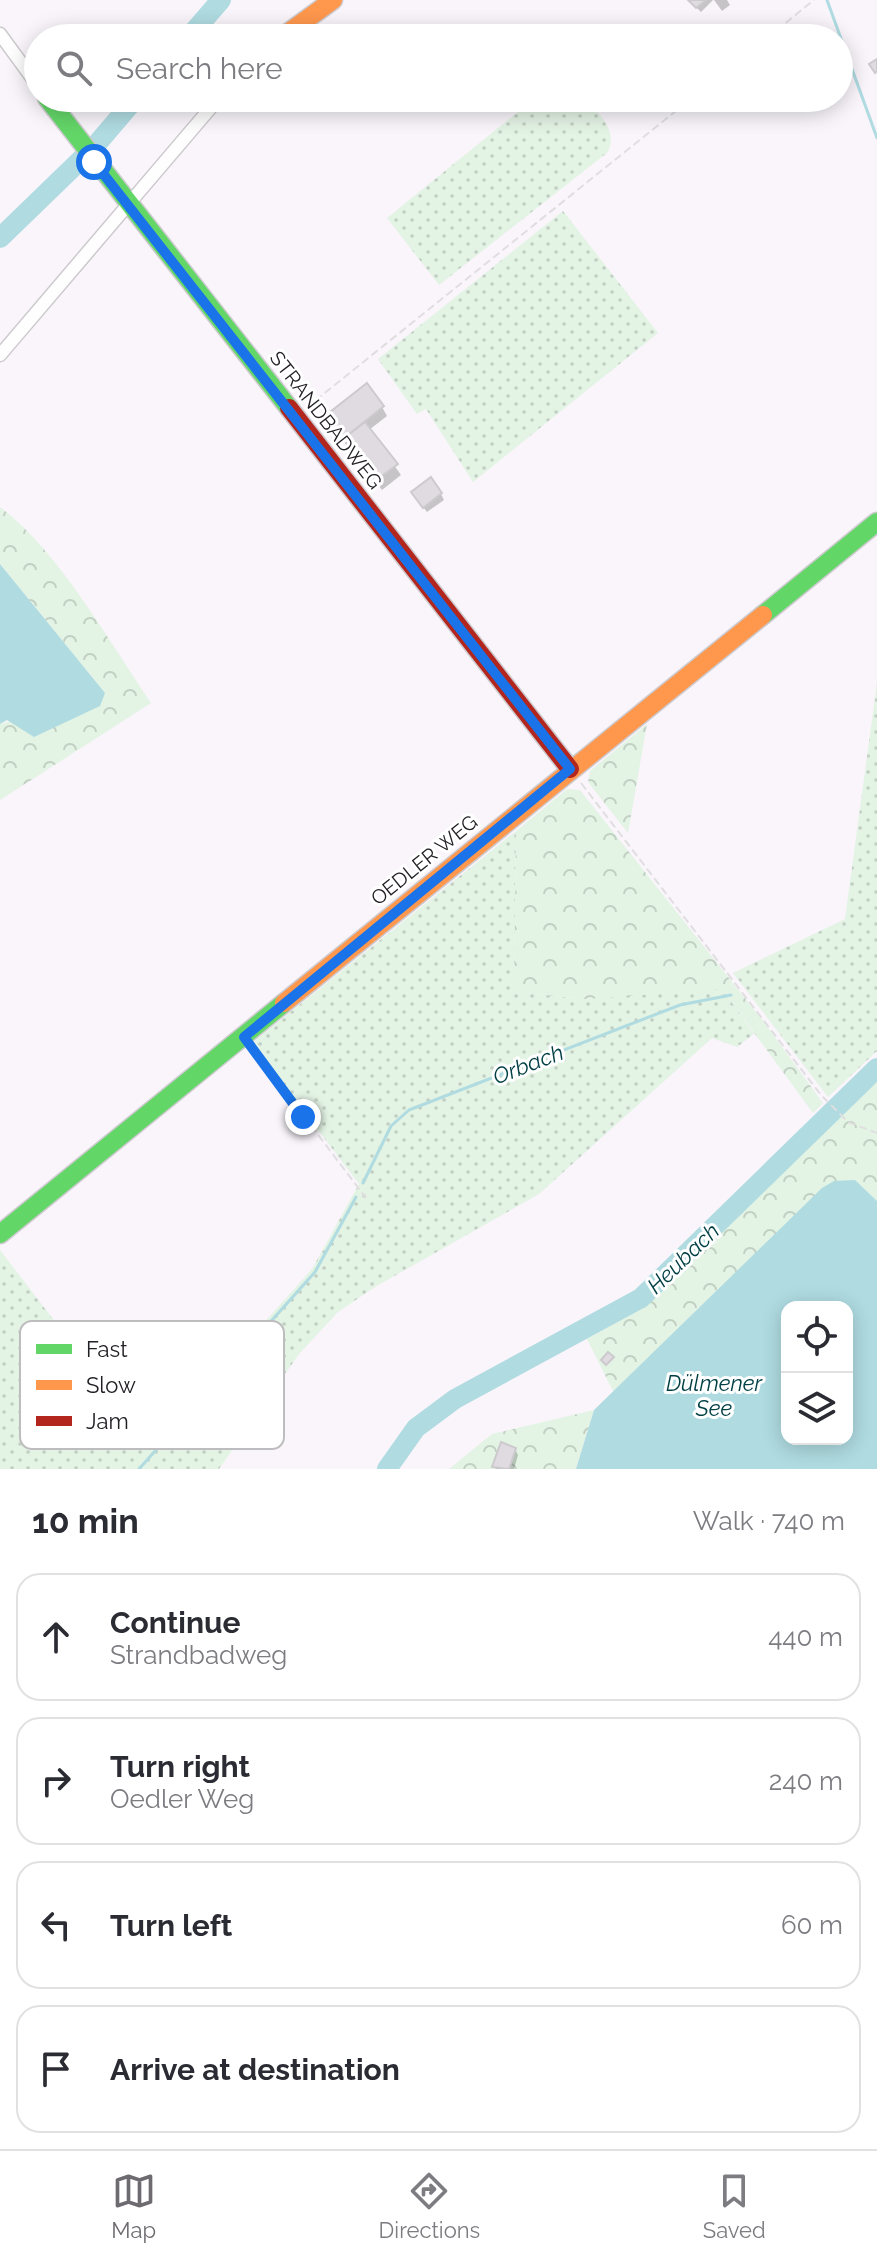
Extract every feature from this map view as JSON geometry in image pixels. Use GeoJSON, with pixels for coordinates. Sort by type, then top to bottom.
{"type":"FeatureCollection","features":[{"type":"Feature","properties":{"kind":"street"},"geometry":{"type":"LineString","coordinates":[[300,24],[333,0]]}},
{"type":"Feature","properties":{"kind":"street"},"geometry":{"type":"LineString","coordinates":[[0,34],[24,67]]}},
{"type":"Feature","properties":{"kind":"street","name":"STRANDBADWEG"},"geometry":{"type":"LineString","coordinates":[[57,112],[570,769]]}},
{"type":"Feature","properties":{"kind":"street"},"geometry":{"type":"LineString","coordinates":[[0,355],[207,112]]}},
{"type":"Feature","properties":{"kind":"street","name":"OEDLER WEG"},"geometry":{"type":"LineString","coordinates":[[0,1234],[877,522]]}},
{"type":"Feature","properties":{"kind":"path"},"geometry":{"type":"LineString","coordinates":[[784,24],[814,0]]}},
{"type":"Feature","properties":{"kind":"path"},"geometry":{"type":"LineString","coordinates":[[295,416],[675,112]]}},
{"type":"Feature","properties":{"kind":"path"},"geometry":{"type":"LineString","coordinates":[[570,769],[821,1095],[848,1122],[877,1133]]}},
{"type":"Feature","properties":{"kind":"path"},"geometry":{"type":"LineString","coordinates":[[244,1037],[366,1198]]}},
{"type":"Feature","properties":{"kind":"green space"},"geometry":{"type":"Polygon","coordinates":[[[518,112],[598,112],[609,129],[608,152],[439,285],[387,218],[518,112]]]}},
{"type":"Feature","properties":{"kind":"green space"},"geometry":{"type":"Polygon","coordinates":[[[563,211],[658,333],[473,482],[426,409],[417,414],[378,359],[563,211]]]}},
{"type":"Feature","properties":{"kind":"green space"},"geometry":{"type":"Polygon","coordinates":[[[0,507],[42,547],[62,572],[151,703],[0,800],[0,724],[105,693],[0,564],[0,507]]]}},
{"type":"Feature","properties":{"kind":"green space"},"geometry":{"type":"Polygon","coordinates":[[[877,683],[877,1051],[828,1097],[733,973],[845,919],[877,683]]]}},
{"type":"Feature","properties":{"kind":"green space"},"geometry":{"type":"Polygon","coordinates":[[[647,724],[628,833],[588,782],[590,771],[647,724]]]}},
{"type":"Feature","properties":{"kind":"green space"},"geometry":{"type":"Polygon","coordinates":[[[567,789],[580,790],[763,1021],[823,1103],[813,1113],[722,989],[586,999],[514,992],[516,831],[567,789]]]}},
{"type":"Feature","properties":{"kind":"green space"},"geometry":{"type":"Polygon","coordinates":[[[516,831],[514,992],[586,999],[722,988],[754,1034],[737,1047],[712,1038],[539,1194],[375,1287],[338,1312],[299,1354],[284,1376],[284,1321],[266,1321],[312,1269],[359,1184],[252,1043],[516,831]]]}},
{"type":"Feature","properties":{"kind":"green space"},"geometry":{"type":"Polygon","coordinates":[[[877,1080],[877,1201],[855,1180],[699,1308],[614,1393],[587,1339],[647,1305],[877,1080]]]}},
{"type":"Feature","properties":{"kind":"green space"},"geometry":{"type":"Polygon","coordinates":[[[0,1250],[54,1321],[20,1321],[20,1449],[233,1449],[219,1469],[0,1469],[0,1250]]]}},
{"type":"Feature","properties":{"kind":"green space"},"geometry":{"type":"Polygon","coordinates":[[[594,1410],[576,1469],[449,1469],[492,1434],[594,1410]]]}},
{"type":"Feature","properties":{"kind":"water"},"geometry":{"type":"Polygon","coordinates":[[[0,564],[105,693],[100,706],[34,737],[7,720],[0,724],[0,564]]]}},
{"type":"Feature","properties":{"kind":"water","name":"Dülmener See"},"geometry":{"type":"Polygon","coordinates":[[[855,1180],[877,1201],[877,1469],[576,1469],[594,1410],[822,1188],[834,1181],[855,1180]]]}},
{"type":"Feature","properties":{"kind":"building"},"geometry":{"type":"Polygon","coordinates":[[[688,0],[706,0],[696,8],[688,0]]]}},
{"type":"Feature","properties":{"kind":"building"},"geometry":{"type":"Polygon","coordinates":[[[877,59],[877,71],[875,73],[869,64],[877,59]]]}},
{"type":"Feature","properties":{"kind":"building"},"geometry":{"type":"Polygon","coordinates":[[[367,383],[384,406],[343,439],[325,416],[367,383]]]}},
{"type":"Feature","properties":{"kind":"building"},"geometry":{"type":"Polygon","coordinates":[[[365,422],[398,464],[375,481],[343,439],[365,422]]]}},
{"type":"Feature","properties":{"kind":"building"},"geometry":{"type":"Polygon","coordinates":[[[431,477],[442,493],[423,508],[411,492],[431,477]]]}},
{"type":"Feature","properties":{"kind":"building"},"geometry":{"type":"Polygon","coordinates":[[[608,1352],[614,1357],[606,1365],[601,1360],[608,1352]]]}},
{"type":"Feature","properties":{"kind":"building"},"geometry":{"type":"Polygon","coordinates":[[[501,1442],[516,1448],[509,1469],[492,1467],[501,1442]]]}},
{"type":"Feature","properties":{"kind":"waterway"},"geometry":{"type":"LineString","coordinates":[[200,24],[221,0]]}},
{"type":"Feature","properties":{"kind":"waterway","name":"Orbach"},"geometry":{"type":"LineString","coordinates":[[827,0],[836,24]]}},
{"type":"Feature","properties":{"kind":"waterway","name":"Orbach"},"geometry":{"type":"LineString","coordinates":[[853,72],[877,138]]}},
{"type":"Feature","properties":{"kind":"waterway"},"geometry":{"type":"LineString","coordinates":[[0,238],[95,146],[124,112]]}},
{"type":"Feature","properties":{"kind":"waterway","name":"Orbach"},"geometry":{"type":"LineString","coordinates":[[363,1183],[391,1126],[409,1110],[680,1005],[731,995]]}},
{"type":"Feature","properties":{"kind":"waterway","name":"Heubach"},"geometry":{"type":"LineString","coordinates":[[387,1469],[416,1428],[455,1399],[641,1298],[877,1068]]}},
{"type":"Feature","properties":{"kind":"waterway","name":"Orbach"},"geometry":{"type":"LineString","coordinates":[[271,1321],[315,1272],[356,1197]]}},
{"type":"Feature","properties":{"kind":"waterway","name":"Orbach"},"geometry":{"type":"LineString","coordinates":[[139,1469],[157,1449]]}},
{"type":"Feature","properties":{"kind":"traffic: fast"},"geometry":{"type":"LineString","coordinates":[[58,112],[289,408]]}},
{"type":"Feature","properties":{"kind":"traffic: fast"},"geometry":{"type":"LineString","coordinates":[[763,615],[877,522]]}},
{"type":"Feature","properties":{"kind":"traffic: fast"},"geometry":{"type":"LineString","coordinates":[[0,1234],[284,1003]]}},
{"type":"Feature","properties":{"kind":"traffic: slow"},"geometry":{"type":"LineString","coordinates":[[300,24],[333,0]]}},
{"type":"Feature","properties":{"kind":"traffic: slow"},"geometry":{"type":"LineString","coordinates":[[284,1003],[763,615]]}},
{"type":"Feature","properties":{"kind":"traffic: jam"},"geometry":{"type":"LineString","coordinates":[[289,408],[570,769]]}},
{"type":"Feature","properties":{"kind":"route"},"geometry":{"type":"LineString","coordinates":[[94,162],[570,769],[244,1037],[303,1117]]}}]}
